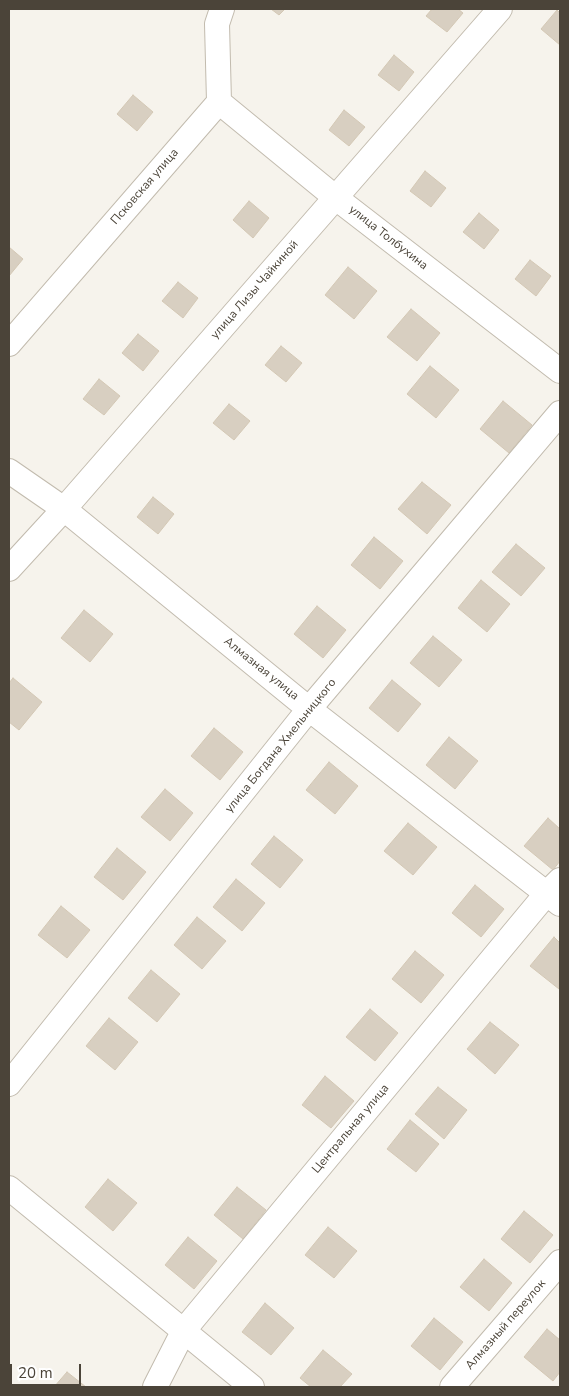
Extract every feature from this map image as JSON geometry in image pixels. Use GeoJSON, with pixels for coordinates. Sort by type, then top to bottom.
{"type":"FeatureCollection","features":[{"type":"Feature","properties":{"kind":"street"},"geometry":{"type":"LineString","coordinates":[[219,102],[217,24],[222,9]]}},
{"type":"Feature","properties":{"kind":"street","name":"улица Лизы Чайкиной"},"geometry":{"type":"LineString","coordinates":[[9,569],[64,509],[500,9]]}},
{"type":"Feature","properties":{"kind":"street","name":"улица Толбухина"},"geometry":{"type":"LineString","coordinates":[[219,102],[336,198],[560,371]]}},
{"type":"Feature","properties":{"kind":"street","name":"Псковская улица"},"geometry":{"type":"LineString","coordinates":[[9,344],[219,102]]}},
{"type":"Feature","properties":{"kind":"street","name":"улица Богдана Хмельницкого"},"geometry":{"type":"LineString","coordinates":[[9,1084],[309,709],[560,413]]}},
{"type":"Feature","properties":{"kind":"street","name":"Алмазная улица"},"geometry":{"type":"LineString","coordinates":[[9,471],[64,509],[309,709],[556,892]]}},
{"type":"Feature","properties":{"kind":"street","name":"Центральная улица"},"geometry":{"type":"LineString","coordinates":[[155,1387],[184,1330],[556,892]]}},
{"type":"Feature","properties":{"kind":"street"},"geometry":{"type":"LineString","coordinates":[[9,1188],[252,1387]]}},
{"type":"Feature","properties":{"kind":"street","name":"Алмазный переулок"},"geometry":{"type":"LineString","coordinates":[[452,1387],[560,1262]]}},
{"type":"Feature","properties":{"kind":"building"},"geometry":{"type":"Polygon","coordinates":[[[271,9],[285,9],[279,15],[271,9]]]}},
{"type":"Feature","properties":{"kind":"building"},"geometry":{"type":"Polygon","coordinates":[[[432,9],[458,9],[463,13],[447,32],[426,16],[432,9]]]}},
{"type":"Feature","properties":{"kind":"building"},"geometry":{"type":"Polygon","coordinates":[[[557,10],[560,13],[560,45],[541,29],[557,10]]]}},
{"type":"Feature","properties":{"kind":"building"},"geometry":{"type":"Polygon","coordinates":[[[394,55],[414,72],[399,91],[378,75],[394,55]]]}},
{"type":"Feature","properties":{"kind":"building"},"geometry":{"type":"Polygon","coordinates":[[[133,95],[153,112],[137,131],[117,114],[133,95]]]}},
{"type":"Feature","properties":{"kind":"building"},"geometry":{"type":"Polygon","coordinates":[[[344,110],[365,127],[349,146],[329,130],[344,110]]]}},
{"type":"Feature","properties":{"kind":"building"},"geometry":{"type":"Polygon","coordinates":[[[425,171],[446,188],[431,207],[410,191],[425,171]]]}},
{"type":"Feature","properties":{"kind":"building"},"geometry":{"type":"Polygon","coordinates":[[[249,201],[269,218],[253,238],[233,220],[249,201]]]}},
{"type":"Feature","properties":{"kind":"building"},"geometry":{"type":"Polygon","coordinates":[[[479,213],[499,230],[484,249],[463,232],[479,213]]]}},
{"type":"Feature","properties":{"kind":"building"},"geometry":{"type":"Polygon","coordinates":[[[9,247],[23,259],[9,276],[9,247]]]}},
{"type":"Feature","properties":{"kind":"building"},"geometry":{"type":"Polygon","coordinates":[[[530,260],[551,276],[536,296],[515,279],[530,260]]]}},
{"type":"Feature","properties":{"kind":"building"},"geometry":{"type":"Polygon","coordinates":[[[348,267],[377,291],[354,319],[325,295],[348,267]]]}},
{"type":"Feature","properties":{"kind":"building"},"geometry":{"type":"Polygon","coordinates":[[[178,282],[198,298],[183,318],[162,301],[178,282]]]}},
{"type":"Feature","properties":{"kind":"building"},"geometry":{"type":"Polygon","coordinates":[[[411,309],[440,333],[417,361],[387,337],[411,309]]]}},
{"type":"Feature","properties":{"kind":"building"},"geometry":{"type":"Polygon","coordinates":[[[138,334],[159,351],[143,371],[122,353],[138,334]]]}},
{"type":"Feature","properties":{"kind":"building"},"geometry":{"type":"Polygon","coordinates":[[[281,346],[302,363],[286,382],[265,365],[281,346]]]}},
{"type":"Feature","properties":{"kind":"building"},"geometry":{"type":"Polygon","coordinates":[[[430,366],[459,390],[436,418],[407,394],[430,366]]]}},
{"type":"Feature","properties":{"kind":"building"},"geometry":{"type":"Polygon","coordinates":[[[99,379],[120,396],[104,415],[83,399],[99,379]]]}},
{"type":"Feature","properties":{"kind":"building"},"geometry":{"type":"Polygon","coordinates":[[[503,401],[532,425],[509,453],[480,429],[503,401]]]}},
{"type":"Feature","properties":{"kind":"building"},"geometry":{"type":"Polygon","coordinates":[[[229,404],[250,421],[234,440],[213,423],[229,404]]]}},
{"type":"Feature","properties":{"kind":"building"},"geometry":{"type":"Polygon","coordinates":[[[422,482],[451,505],[427,534],[398,509],[422,482]]]}},
{"type":"Feature","properties":{"kind":"building"},"geometry":{"type":"Polygon","coordinates":[[[153,497],[174,514],[158,534],[137,517],[153,497]]]}},
{"type":"Feature","properties":{"kind":"building"},"geometry":{"type":"Polygon","coordinates":[[[374,537],[403,561],[380,589],[351,565],[374,537]]]}},
{"type":"Feature","properties":{"kind":"building"},"geometry":{"type":"Polygon","coordinates":[[[516,544],[545,568],[521,596],[492,572],[516,544]]]}},
{"type":"Feature","properties":{"kind":"building"},"geometry":{"type":"Polygon","coordinates":[[[481,580],[510,604],[487,632],[458,608],[481,580]]]}},
{"type":"Feature","properties":{"kind":"building"},"geometry":{"type":"Polygon","coordinates":[[[317,606],[346,630],[323,658],[294,634],[317,606]]]}},
{"type":"Feature","properties":{"kind":"building"},"geometry":{"type":"Polygon","coordinates":[[[84,610],[113,634],[90,662],[61,638],[84,610]]]}},
{"type":"Feature","properties":{"kind":"building"},"geometry":{"type":"Polygon","coordinates":[[[433,636],[462,660],[439,687],[410,663],[433,636]]]}},
{"type":"Feature","properties":{"kind":"building"},"geometry":{"type":"Polygon","coordinates":[[[13,678],[42,702],[19,730],[9,722],[9,683],[13,678]]]}},
{"type":"Feature","properties":{"kind":"building"},"geometry":{"type":"Polygon","coordinates":[[[392,680],[421,704],[398,732],[369,708],[392,680]]]}},
{"type":"Feature","properties":{"kind":"building"},"geometry":{"type":"Polygon","coordinates":[[[214,728],[243,752],[220,780],[191,756],[214,728]]]}},
{"type":"Feature","properties":{"kind":"building"},"geometry":{"type":"Polygon","coordinates":[[[449,737],[478,761],[455,789],[426,765],[449,737]]]}},
{"type":"Feature","properties":{"kind":"building"},"geometry":{"type":"Polygon","coordinates":[[[329,762],[358,786],[335,814],[306,790],[329,762]]]}},
{"type":"Feature","properties":{"kind":"building"},"geometry":{"type":"Polygon","coordinates":[[[165,789],[193,813],[170,841],[141,817],[165,789]]]}},
{"type":"Feature","properties":{"kind":"building"},"geometry":{"type":"Polygon","coordinates":[[[548,818],[560,829],[560,861],[553,870],[524,846],[548,818]]]}},
{"type":"Feature","properties":{"kind":"building"},"geometry":{"type":"Polygon","coordinates":[[[408,823],[437,847],[413,875],[384,851],[408,823]]]}},
{"type":"Feature","properties":{"kind":"building"},"geometry":{"type":"Polygon","coordinates":[[[274,836],[303,860],[280,888],[251,864],[274,836]]]}},
{"type":"Feature","properties":{"kind":"building"},"geometry":{"type":"Polygon","coordinates":[[[117,848],[146,872],[123,900],[94,877],[117,848]]]}},
{"type":"Feature","properties":{"kind":"building"},"geometry":{"type":"Polygon","coordinates":[[[236,879],[265,903],[242,931],[213,907],[236,879]]]}},
{"type":"Feature","properties":{"kind":"building"},"geometry":{"type":"Polygon","coordinates":[[[475,885],[504,909],[481,937],[452,913],[475,885]]]}},
{"type":"Feature","properties":{"kind":"building"},"geometry":{"type":"Polygon","coordinates":[[[61,906],[90,930],[67,958],[38,935],[61,906]]]}},
{"type":"Feature","properties":{"kind":"building"},"geometry":{"type":"Polygon","coordinates":[[[197,917],[226,941],[202,969],[174,945],[197,917]]]}},
{"type":"Feature","properties":{"kind":"building"},"geometry":{"type":"Polygon","coordinates":[[[554,937],[560,943],[559,989],[530,966],[554,937]]]}},
{"type":"Feature","properties":{"kind":"building"},"geometry":{"type":"Polygon","coordinates":[[[415,951],[444,975],[421,1003],[392,979],[415,951]]]}},
{"type":"Feature","properties":{"kind":"building"},"geometry":{"type":"Polygon","coordinates":[[[151,970],[180,994],[157,1022],[128,998],[151,970]]]}},
{"type":"Feature","properties":{"kind":"building"},"geometry":{"type":"Polygon","coordinates":[[[370,1009],[398,1033],[375,1061],[346,1037],[370,1009]]]}},
{"type":"Feature","properties":{"kind":"building"},"geometry":{"type":"Polygon","coordinates":[[[109,1018],[138,1042],[115,1070],[86,1046],[109,1018]]]}},
{"type":"Feature","properties":{"kind":"building"},"geometry":{"type":"Polygon","coordinates":[[[490,1022],[519,1045],[495,1074],[467,1049],[490,1022]]]}},
{"type":"Feature","properties":{"kind":"building"},"geometry":{"type":"Polygon","coordinates":[[[325,1076],[354,1101],[331,1128],[302,1105],[325,1076]]]}},
{"type":"Feature","properties":{"kind":"building"},"geometry":{"type":"Polygon","coordinates":[[[438,1087],[467,1110],[444,1139],[415,1114],[438,1087]]]}},
{"type":"Feature","properties":{"kind":"building"},"geometry":{"type":"Polygon","coordinates":[[[410,1120],[439,1144],[416,1172],[387,1149],[410,1120]]]}},
{"type":"Feature","properties":{"kind":"building"},"geometry":{"type":"Polygon","coordinates":[[[108,1179],[137,1203],[113,1231],[85,1207],[108,1179]]]}},
{"type":"Feature","properties":{"kind":"building"},"geometry":{"type":"Polygon","coordinates":[[[237,1187],[266,1210],[243,1239],[214,1215],[237,1187]]]}},
{"type":"Feature","properties":{"kind":"building"},"geometry":{"type":"Polygon","coordinates":[[[524,1211],[553,1235],[530,1263],[501,1239],[524,1211]]]}},
{"type":"Feature","properties":{"kind":"building"},"geometry":{"type":"Polygon","coordinates":[[[328,1227],[357,1251],[334,1278],[305,1255],[328,1227]]]}},
{"type":"Feature","properties":{"kind":"building"},"geometry":{"type":"Polygon","coordinates":[[[188,1237],[217,1261],[194,1289],[165,1265],[188,1237]]]}},
{"type":"Feature","properties":{"kind":"building"},"geometry":{"type":"Polygon","coordinates":[[[484,1259],[512,1283],[489,1311],[460,1287],[484,1259]]]}},
{"type":"Feature","properties":{"kind":"building"},"geometry":{"type":"Polygon","coordinates":[[[265,1303],[294,1328],[271,1355],[242,1332],[265,1303]]]}},
{"type":"Feature","properties":{"kind":"building"},"geometry":{"type":"Polygon","coordinates":[[[434,1318],[463,1342],[440,1370],[411,1346],[434,1318]]]}},
{"type":"Feature","properties":{"kind":"building"},"geometry":{"type":"Polygon","coordinates":[[[547,1329],[560,1340],[560,1372],[553,1381],[524,1357],[547,1329]]]}},
{"type":"Feature","properties":{"kind":"building"},"geometry":{"type":"Polygon","coordinates":[[[323,1350],[352,1374],[340,1387],[311,1387],[300,1378],[323,1350]]]}},
{"type":"Feature","properties":{"kind":"building"},"geometry":{"type":"Polygon","coordinates":[[[67,1372],[86,1387],[54,1387],[67,1372]]]}}]}
